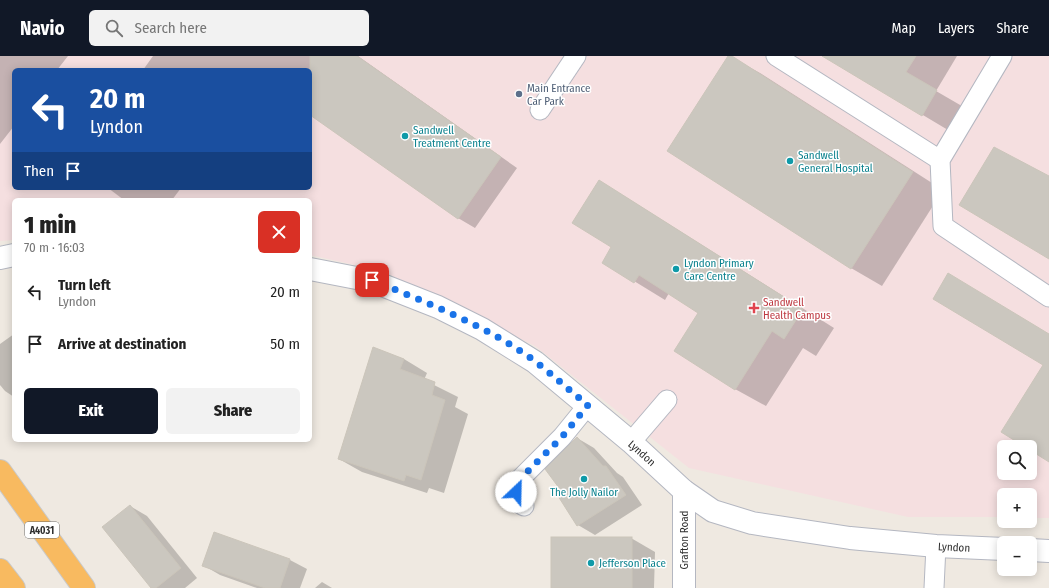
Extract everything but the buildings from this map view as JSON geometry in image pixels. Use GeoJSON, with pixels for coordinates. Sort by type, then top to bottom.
{"type":"FeatureCollection","features":[{"type":"Feature","properties":{"kind":"highway","name":"A4031"},"geometry":{"type":"LineString","coordinates":[[0,471],[84,588]]}},
{"type":"Feature","properties":{"kind":"highway"},"geometry":{"type":"LineString","coordinates":[[0,570],[14,588]]}},
{"type":"Feature","properties":{"kind":"street"},"geometry":{"type":"LineString","coordinates":[[0,258],[12,255]]}},
{"type":"Feature","properties":{"kind":"street","name":"Lyndon"},"geometry":{"type":"LineString","coordinates":[[312,269],[372,280],[438,308],[482,330],[535,362],[631,442],[684,491],[713,511],[752,523],[850,538],[936,546],[997,549]]}},
{"type":"Feature","properties":{"kind":"street","name":"Grafton Road"},"geometry":{"type":"LineString","coordinates":[[684,491],[684,588]]}},
{"type":"Feature","properties":{"kind":"street"},"geometry":{"type":"LineString","coordinates":[[1037,550],[1049,551]]}},
{"type":"Feature","properties":{"kind":"lane"},"geometry":{"type":"LineString","coordinates":[[540,110],[576,56]]}},
{"type":"Feature","properties":{"kind":"lane"},"geometry":{"type":"LineString","coordinates":[[776,56],[940,160]]}},
{"type":"Feature","properties":{"kind":"lane"},"geometry":{"type":"LineString","coordinates":[[1002,56],[940,160],[943,226],[1049,296]]}},
{"type":"Feature","properties":{"kind":"lane"},"geometry":{"type":"LineString","coordinates":[[631,442],[667,400]]}},
{"type":"Feature","properties":{"kind":"lane"},"geometry":{"type":"LineString","coordinates":[[524,506],[516,501],[515,484],[562,437],[588,405]]}},
{"type":"Feature","properties":{"kind":"lane"},"geometry":{"type":"LineString","coordinates":[[934,588],[936,546]]}},
{"type":"Feature","properties":{"kind":"shaded area","name":"Sandwell Health Campus"},"geometry":{"type":"Polygon","coordinates":[[[0,56],[1049,56],[1049,518],[1037,518],[1037,488],[997,488],[997,517],[908,517],[689,468],[535,346],[382,271],[312,255],[312,198],[12,198],[12,240],[0,241],[0,56]]]}},
{"type":"Feature","properties":{"kind":"place","name":"Main Entrance Car Park"},"geometry":{"type":"Point","coordinates":[519,94]}},
{"type":"Feature","properties":{"kind":"place","name":"Sandwell Treatment Centre"},"geometry":{"type":"Point","coordinates":[405,136]}},
{"type":"Feature","properties":{"kind":"place","name":"Sandwell General Hospital"},"geometry":{"type":"Point","coordinates":[790,161]}},
{"type":"Feature","properties":{"kind":"place","name":"Lyndon Primary Care Centre"},"geometry":{"type":"Point","coordinates":[676,269]}},
{"type":"Feature","properties":{"kind":"place","name":"Sandwell Health Campus"},"geometry":{"type":"Point","coordinates":[754,308]}},
{"type":"Feature","properties":{"kind":"place","name":"The Jolly Nailor"},"geometry":{"type":"Point","coordinates":[584,479]}},
{"type":"Feature","properties":{"kind":"place","name":"Jefferson Place"},"geometry":{"type":"Point","coordinates":[591,563]}},
{"type":"Feature","properties":{"kind":"route"},"geometry":{"type":"LineString","coordinates":[[372,280],[438,308],[482,330],[535,362],[588,405],[562,437],[515,484],[516,492]]}}]}
